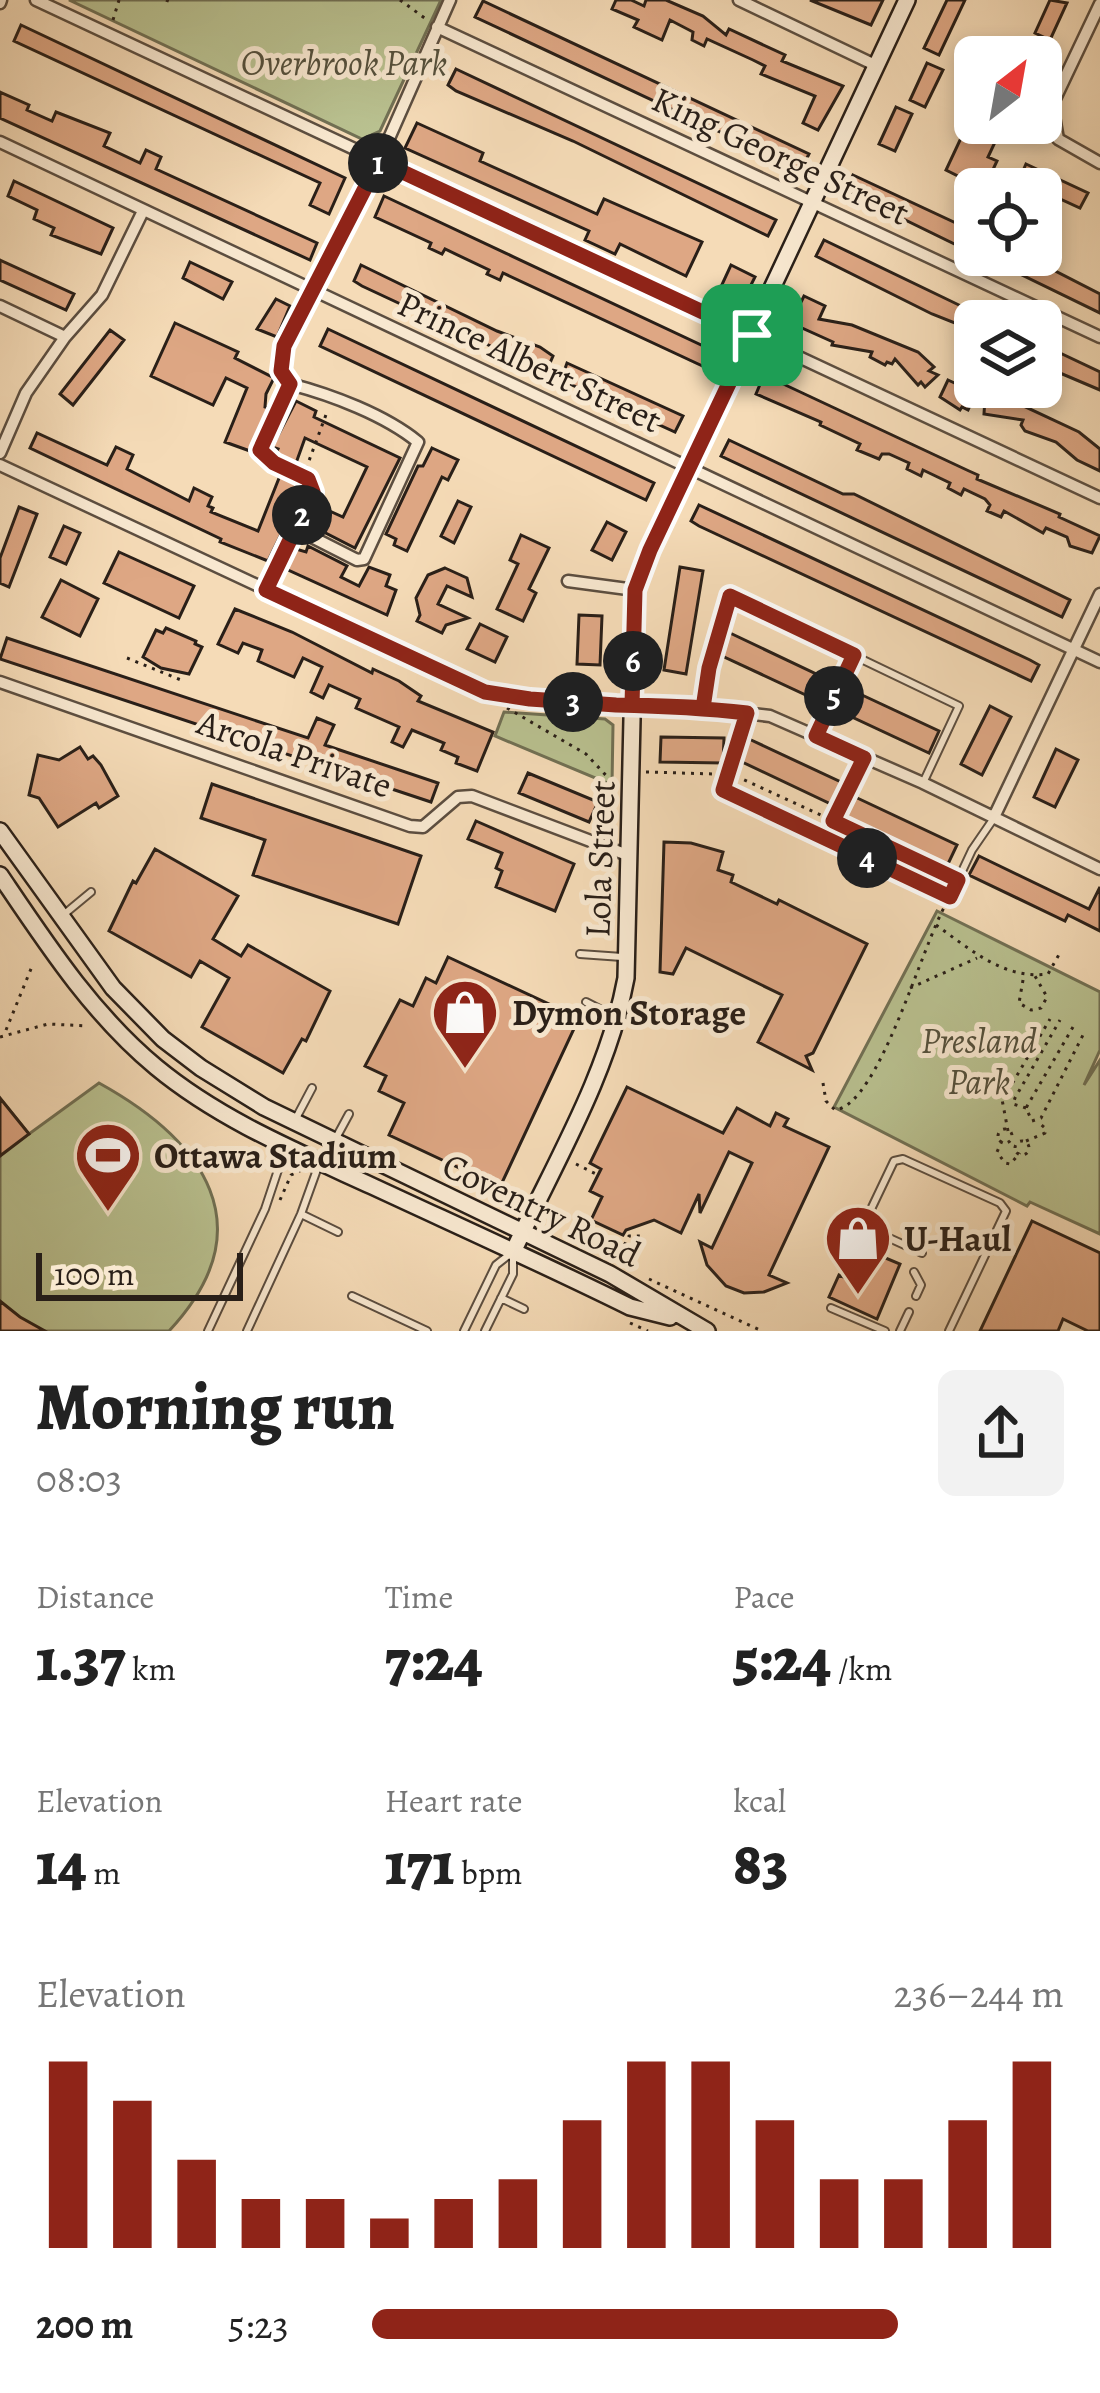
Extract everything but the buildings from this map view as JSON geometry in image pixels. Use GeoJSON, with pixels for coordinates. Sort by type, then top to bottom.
{"type":"FeatureCollection","features":[{"type":"Feature","properties":{"kind":"main road","name":"Lola Street"},"geometry":{"type":"LineString","coordinates":[[513,1252],[619,1019],[630,856],[635,590],[907,0]]}},
{"type":"Feature","properties":{"kind":"main road","name":"Coventry Road"},"geometry":{"type":"LineString","coordinates":[[2,837],[113,988],[163,1040],[219,1081],[610,1274],[707,1331]]}},
{"type":"Feature","properties":{"kind":"main road","name":"Coventry Road"},"geometry":{"type":"LineString","coordinates":[[0,875],[78,985],[123,1037],[196,1097],[286,1146],[630,1306],[685,1320]]}},
{"type":"Feature","properties":{"kind":"main road"},"geometry":{"type":"LineString","coordinates":[[320,1162],[335,1141]]}},
{"type":"Feature","properties":{"kind":"street"},"geometry":{"type":"LineString","coordinates":[[36,0],[1100,498]]}},
{"type":"Feature","properties":{"kind":"street"},"geometry":{"type":"LineString","coordinates":[[296,529],[357,560],[364,559],[418,442],[333,399],[290,384],[281,371],[284,346],[379,161],[450,0]]}},
{"type":"Feature","properties":{"kind":"street"},"geometry":{"type":"LineString","coordinates":[[739,0],[875,65]]}},
{"type":"Feature","properties":{"kind":"street"},"geometry":{"type":"LineString","coordinates":[[1100,4],[1052,105],[1058,139],[1100,163]]}},
{"type":"Feature","properties":{"kind":"street","name":"King George Street"},"geometry":{"type":"LineString","coordinates":[[437,27],[1100,337]]}},
{"type":"Feature","properties":{"kind":"street","name":"Prince Albert Street"},"geometry":{"type":"LineString","coordinates":[[0,142],[1100,662]]}},
{"type":"Feature","properties":{"kind":"street"},"geometry":{"type":"LineString","coordinates":[[0,453],[26,393],[102,295],[143,211]]}},
{"type":"Feature","properties":{"kind":"street"},"geometry":{"type":"LineString","coordinates":[[0,305],[65,337]]}},
{"type":"Feature","properties":{"kind":"street"},"geometry":{"type":"LineString","coordinates":[[260,450],[290,384]]}},
{"type":"Feature","properties":{"kind":"street"},"geometry":{"type":"LineString","coordinates":[[0,465],[500,695],[770,716],[1100,869]]}},
{"type":"Feature","properties":{"kind":"street"},"geometry":{"type":"LineString","coordinates":[[266,590],[313,492]]}},
{"type":"Feature","properties":{"kind":"street"},"geometry":{"type":"LineString","coordinates":[[568,581],[635,590]]}},
{"type":"Feature","properties":{"kind":"street"},"geometry":{"type":"LineString","coordinates":[[994,818],[1100,593]]}},
{"type":"Feature","properties":{"kind":"street","name":"Arcola Private"},"geometry":{"type":"LineString","coordinates":[[0,682],[410,826],[423,826],[458,796],[472,796],[630,856]]}},
{"type":"Feature","properties":{"kind":"lane"},"geometry":{"type":"LineString","coordinates":[[703,708],[730,596],[959,706],[923,783]]}},
{"type":"Feature","properties":{"kind":"lane"},"geometry":{"type":"LineString","coordinates":[[816,736],[854,655]]}},
{"type":"Feature","properties":{"kind":"lane"},"geometry":{"type":"LineString","coordinates":[[747,713],[723,790],[950,897],[972,850],[994,818]]}},
{"type":"Feature","properties":{"kind":"lane"},"geometry":{"type":"LineString","coordinates":[[825,838],[864,758]]}},
{"type":"Feature","properties":{"kind":"lane"},"geometry":{"type":"LineString","coordinates":[[60,919],[91,892]]}},
{"type":"Feature","properties":{"kind":"lane"},"geometry":{"type":"LineString","coordinates":[[580,954],[626,957]]}},
{"type":"Feature","properties":{"kind":"lane"},"geometry":{"type":"LineString","coordinates":[[586,1002],[619,1019]]}},
{"type":"Feature","properties":{"kind":"lane"},"geometry":{"type":"LineString","coordinates":[[294,1122],[312,1088]]}},
{"type":"Feature","properties":{"kind":"lane"},"geometry":{"type":"LineString","coordinates":[[335,1141],[349,1114]]}},
{"type":"Feature","properties":{"kind":"lane"},"geometry":{"type":"LineString","coordinates":[[208,1331],[265,1209],[286,1146]]}},
{"type":"Feature","properties":{"kind":"lane"},"geometry":{"type":"LineString","coordinates":[[922,1253],[863,1226],[893,1161],[903,1159],[1000,1203],[1006,1211],[949,1331]]}},
{"type":"Feature","properties":{"kind":"lane"},"geometry":{"type":"LineString","coordinates":[[247,1331],[320,1162]]}},
{"type":"Feature","properties":{"kind":"lane"},"geometry":{"type":"LineString","coordinates":[[301,1214],[338,1232]]}},
{"type":"Feature","properties":{"kind":"lane"},"geometry":{"type":"LineString","coordinates":[[485,1331],[514,1274],[513,1252]]}},
{"type":"Feature","properties":{"kind":"lane"},"geometry":{"type":"LineString","coordinates":[[464,1331],[496,1265],[513,1252]]}},
{"type":"Feature","properties":{"kind":"lane"},"geometry":{"type":"LineString","coordinates":[[914,1272],[921,1285],[916,1296]]}},
{"type":"Feature","properties":{"kind":"lane"},"geometry":{"type":"LineString","coordinates":[[352,1295],[427,1331]]}},
{"type":"Feature","properties":{"kind":"lane"},"geometry":{"type":"LineString","coordinates":[[501,1298],[524,1309]]}},
{"type":"Feature","properties":{"kind":"lane"},"geometry":{"type":"LineString","coordinates":[[831,1308],[885,1331]]}},
{"type":"Feature","properties":{"kind":"lane"},"geometry":{"type":"LineString","coordinates":[[900,1331],[909,1312]]}},
{"type":"Feature","properties":{"kind":"path"},"geometry":{"type":"LineString","coordinates":[[107,33],[119,0]]}},
{"type":"Feature","properties":{"kind":"path"},"geometry":{"type":"LineString","coordinates":[[400,0],[437,27]]}},
{"type":"Feature","properties":{"kind":"path"},"geometry":{"type":"LineString","coordinates":[[303,477],[333,399]]}},
{"type":"Feature","properties":{"kind":"path"},"geometry":{"type":"LineString","coordinates":[[260,450],[274,463],[308,479],[313,492]]}},
{"type":"Feature","properties":{"kind":"path"},"geometry":{"type":"LineString","coordinates":[[127,658],[181,680]]}},
{"type":"Feature","properties":{"kind":"path"},"geometry":{"type":"LineString","coordinates":[[500,695],[507,710],[586,754],[617,786]]}},
{"type":"Feature","properties":{"kind":"path"},"geometry":{"type":"LineString","coordinates":[[645,772],[728,775],[958,880]]}},
{"type":"Feature","properties":{"kind":"path"},"geometry":{"type":"LineString","coordinates":[[823,1083],[826,1101],[835,1110],[855,1102],[892,1036],[934,924],[950,897]]}},
{"type":"Feature","properties":{"kind":"path"},"geometry":{"type":"LineString","coordinates":[[934,924],[979,957],[1023,978],[1048,974],[1061,951]]}},
{"type":"Feature","properties":{"kind":"path"},"geometry":{"type":"LineString","coordinates":[[908,989],[979,957]]}},
{"type":"Feature","properties":{"kind":"path"},"geometry":{"type":"LineString","coordinates":[[3,1034],[33,964]]}},
{"type":"Feature","properties":{"kind":"path"},"geometry":{"type":"LineString","coordinates":[[1023,978],[1019,1003],[1030,1010],[1041,1008],[1047,997],[1035,976]]}},
{"type":"Feature","properties":{"kind":"path"},"geometry":{"type":"LineString","coordinates":[[1001,1094],[1009,1089],[1050,1019]]}},
{"type":"Feature","properties":{"kind":"path"},"geometry":{"type":"LineString","coordinates":[[1026,1108],[1013,1104],[1015,1098],[1060,1020]]}},
{"type":"Feature","properties":{"kind":"path"},"geometry":{"type":"LineString","coordinates":[[3,1034],[48,1024],[88,1026]]}},
{"type":"Feature","properties":{"kind":"path"},"geometry":{"type":"LineString","coordinates":[[1001,1094],[1008,1131],[998,1133],[1002,1141],[997,1152],[1010,1164],[1020,1153],[1016,1145],[1020,1141],[1042,1138],[1045,1133],[1046,1127],[1028,1118],[1026,1108],[1073,1027]]}},
{"type":"Feature","properties":{"kind":"path"},"geometry":{"type":"LineString","coordinates":[[1037,1121],[1084,1033]]}},
{"type":"Feature","properties":{"kind":"path"},"geometry":{"type":"LineString","coordinates":[[1001,1094],[1010,1101],[1015,1098]]}},
{"type":"Feature","properties":{"kind":"path"},"geometry":{"type":"LineString","coordinates":[[569,1161],[596,1174]]}},
{"type":"Feature","properties":{"kind":"path"},"geometry":{"type":"LineString","coordinates":[[615,1262],[628,1235],[640,1236]]}},
{"type":"Feature","properties":{"kind":"green space","name":"Overbrook Park"},"geometry":{"type":"Polygon","coordinates":[[[69,0],[441,0],[380,131],[362,139],[69,0]]]}},
{"type":"Feature","properties":{"kind":"green space"},"geometry":{"type":"Polygon","coordinates":[[[504,712],[605,719],[613,725],[612,785],[495,736],[504,712]]]}},
{"type":"Feature","properties":{"kind":"green space","name":"Presland Park"},"geometry":{"type":"Polygon","coordinates":[[[937,911],[1100,992],[1100,1050],[1084,1085],[1100,1060],[1100,1234],[1030,1202],[1027,1206],[834,1107],[937,911]]]}},
{"type":"Feature","properties":{"kind":"green space","name":"Ottawa Stadium"},"geometry":{"type":"Polygon","coordinates":[[[99,1083],[168,1132],[193,1160],[210,1190],[217,1222],[214,1257],[198,1293],[169,1331],[0,1331],[0,1104],[29,1134],[99,1083]]]}},
{"type":"Feature","properties":{"kind":"place","name":"Dymon Storage"},"geometry":{"type":"Point","coordinates":[465,1071]}},
{"type":"Feature","properties":{"kind":"place","name":"Ottawa Stadium"},"geometry":{"type":"Point","coordinates":[108,1214]}},
{"type":"Feature","properties":{"kind":"place","name":"U-Haul"},"geometry":{"type":"Point","coordinates":[858,1297]}},
{"type":"Feature","properties":{"kind":"route"},"geometry":{"type":"LineString","coordinates":[[379,161],[752,335],[635,590],[632,705],[703,708],[730,596],[854,655],[816,736],[864,758],[833,821],[958,880],[950,897],[723,790],[747,713],[530,699],[485,692],[266,590],[313,492],[308,479],[274,463],[260,450],[290,384],[281,371],[284,346],[379,161]]}}]}
